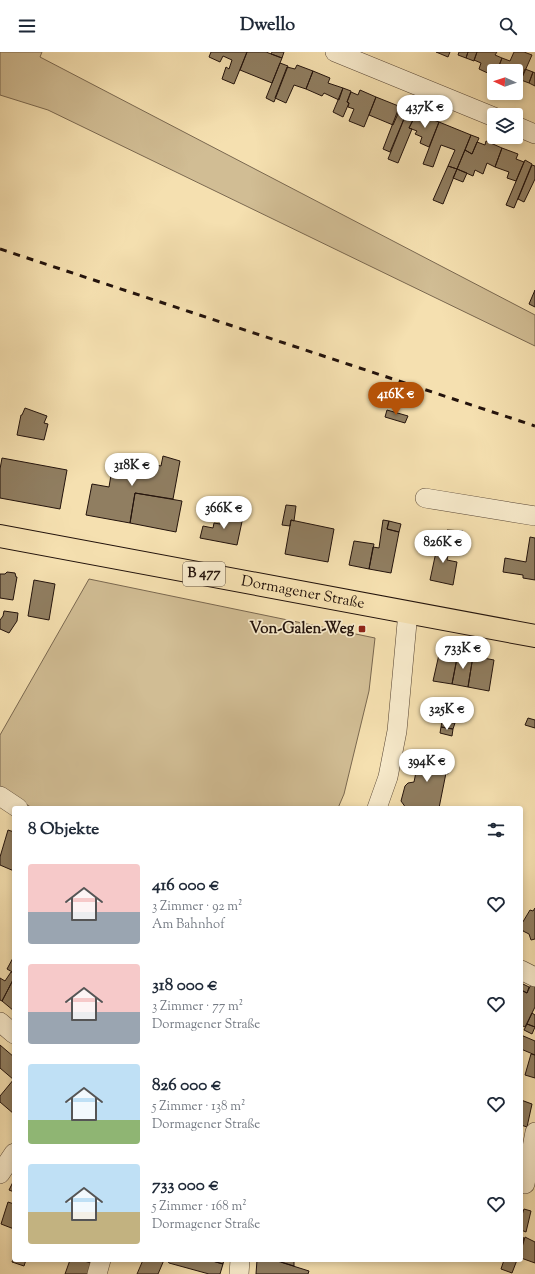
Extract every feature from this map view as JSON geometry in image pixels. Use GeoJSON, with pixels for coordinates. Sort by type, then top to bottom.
{"type":"FeatureCollection","features":[{"type":"Feature","properties":{"kind":"main road","name":"Dormagener Straße"},"geometry":{"type":"LineString","coordinates":[[0,536],[535,636]]}},
{"type":"Feature","properties":{"kind":"street"},"geometry":{"type":"LineString","coordinates":[[334,52],[487,114]]}},
{"type":"Feature","properties":{"kind":"street"},"geometry":{"type":"LineString","coordinates":[[523,129],[535,134]]}},
{"type":"Feature","properties":{"kind":"street"},"geometry":{"type":"LineString","coordinates":[[425,498],[535,516]]}},
{"type":"Feature","properties":{"kind":"street"},"geometry":{"type":"LineString","coordinates":[[378,806],[388,777],[397,731],[408,612]]}},
{"type":"Feature","properties":{"kind":"street"},"geometry":{"type":"LineString","coordinates":[[0,796],[15,806]]}},
{"type":"Feature","properties":{"kind":"street"},"geometry":{"type":"LineString","coordinates":[[523,971],[535,977]]}},
{"type":"Feature","properties":{"kind":"street"},"geometry":{"type":"LineString","coordinates":[[0,1022],[12,1032]]}},
{"type":"Feature","properties":{"kind":"street"},"geometry":{"type":"LineString","coordinates":[[527,1185],[535,1132]]}},
{"type":"Feature","properties":{"kind":"street"},"geometry":{"type":"LineString","coordinates":[[0,1174],[12,1156]]}},
{"type":"Feature","properties":{"kind":"street"},"geometry":{"type":"LineString","coordinates":[[97,1274],[100,1262]]}},
{"type":"Feature","properties":{"kind":"street"},"geometry":{"type":"LineString","coordinates":[[239,1274],[240,1262]]}},
{"type":"Feature","properties":{"kind":"shaded area"},"geometry":{"type":"Polygon","coordinates":[[[0,52],[42,52],[40,57],[535,315],[535,346],[48,110],[0,95],[0,52]]]}},
{"type":"Feature","properties":{"kind":"shaded area"},"geometry":{"type":"Polygon","coordinates":[[[89,579],[375,638],[369,691],[344,794],[339,806],[29,806],[0,786],[0,735],[89,579]]]}},
{"type":"Feature","properties":{"kind":"building"},"geometry":{"type":"Polygon","coordinates":[[[211,52],[247,52],[234,84],[222,79],[226,67],[229,69],[232,60],[223,56],[220,62],[209,57],[211,52]]]}},
{"type":"Feature","properties":{"kind":"building"},"geometry":{"type":"Polygon","coordinates":[[[247,52],[266,52],[282,58],[272,83],[240,70],[247,52]]]}},
{"type":"Feature","properties":{"kind":"building"},"geometry":{"type":"Polygon","coordinates":[[[272,52],[284,52],[282,58],[271,54],[272,52]]]}},
{"type":"Feature","properties":{"kind":"building"},"geometry":{"type":"Polygon","coordinates":[[[436,52],[450,52],[448,57],[436,52]]]}},
{"type":"Feature","properties":{"kind":"building"},"geometry":{"type":"Polygon","coordinates":[[[459,52],[468,52],[466,58],[458,55],[459,52]]]}},
{"type":"Feature","properties":{"kind":"building"},"geometry":{"type":"Polygon","coordinates":[[[468,52],[477,52],[474,61],[466,58],[468,52]]]}},
{"type":"Feature","properties":{"kind":"building"},"geometry":{"type":"Polygon","coordinates":[[[477,52],[497,52],[495,55],[502,58],[500,64],[487,64],[487,73],[479,69],[481,63],[474,60],[477,52]]]}},
{"type":"Feature","properties":{"kind":"building"},"geometry":{"type":"Polygon","coordinates":[[[514,52],[524,52],[532,55],[523,75],[523,64],[500,64],[502,58],[510,61],[514,52]]]}},
{"type":"Feature","properties":{"kind":"building"},"geometry":{"type":"Polygon","coordinates":[[[280,63],[288,66],[274,102],[266,98],[280,63]]]}},
{"type":"Feature","properties":{"kind":"building"},"geometry":{"type":"Polygon","coordinates":[[[297,65],[313,71],[306,89],[294,85],[286,103],[275,98],[287,67],[295,69],[297,65]]]}},
{"type":"Feature","properties":{"kind":"building"},"geometry":{"type":"Polygon","coordinates":[[[525,69],[533,72],[529,83],[523,81],[525,69]]]}},
{"type":"Feature","properties":{"kind":"building"},"geometry":{"type":"Polygon","coordinates":[[[313,71],[330,78],[328,83],[343,88],[339,100],[324,93],[322,96],[306,89],[313,71]]]}},
{"type":"Feature","properties":{"kind":"building"},"geometry":{"type":"Polygon","coordinates":[[[533,72],[535,73],[535,86],[529,83],[533,72]]]}},
{"type":"Feature","properties":{"kind":"building"},"geometry":{"type":"Polygon","coordinates":[[[343,88],[351,91],[347,102],[349,103],[343,117],[333,112],[343,88]]]}},
{"type":"Feature","properties":{"kind":"building"},"geometry":{"type":"Polygon","coordinates":[[[360,90],[376,97],[364,127],[349,121],[354,109],[348,107],[349,103],[347,102],[351,92],[358,95],[360,90]]]}},
{"type":"Feature","properties":{"kind":"building"},"geometry":{"type":"Polygon","coordinates":[[[376,97],[401,107],[393,125],[369,115],[376,97]]]}},
{"type":"Feature","properties":{"kind":"building"},"geometry":{"type":"Polygon","coordinates":[[[398,110],[406,114],[390,152],[383,149],[398,110]]]}},
{"type":"Feature","properties":{"kind":"building"},"geometry":{"type":"Polygon","coordinates":[[[406,114],[414,118],[409,128],[412,129],[398,163],[388,159],[406,114]]]}},
{"type":"Feature","properties":{"kind":"building"},"geometry":{"type":"Polygon","coordinates":[[[423,116],[439,122],[429,147],[420,143],[422,137],[415,134],[417,131],[409,128],[414,118],[421,120],[423,116]]]}},
{"type":"Feature","properties":{"kind":"building"},"geometry":{"type":"Polygon","coordinates":[[[439,122],[471,135],[457,169],[448,166],[455,150],[441,145],[433,167],[423,164],[439,122]]]}},
{"type":"Feature","properties":{"kind":"building"},"geometry":{"type":"Polygon","coordinates":[[[471,135],[479,138],[472,154],[465,150],[471,135]]]}},
{"type":"Feature","properties":{"kind":"building"},"geometry":{"type":"Polygon","coordinates":[[[486,141],[487,144],[493,144],[502,148],[495,167],[487,163],[483,174],[475,170],[473,176],[457,169],[465,150],[472,154],[477,142],[485,145],[486,141]]]}},
{"type":"Feature","properties":{"kind":"building"},"geometry":{"type":"Polygon","coordinates":[[[502,148],[518,154],[516,159],[524,162],[516,181],[507,178],[509,172],[495,167],[502,148]]]}},
{"type":"Feature","properties":{"kind":"building"},"geometry":{"type":"Polygon","coordinates":[[[525,160],[532,164],[514,208],[506,205],[525,160]]]}},
{"type":"Feature","properties":{"kind":"building"},"geometry":{"type":"Polygon","coordinates":[[[532,165],[535,166],[535,179],[524,202],[518,199],[532,165]]]}},
{"type":"Feature","properties":{"kind":"building"},"geometry":{"type":"Polygon","coordinates":[[[448,166],[457,169],[443,204],[433,200],[448,166]]]}},
{"type":"Feature","properties":{"kind":"building"},"geometry":{"type":"Polygon","coordinates":[[[457,169],[467,173],[463,182],[453,178],[457,169]]]}},
{"type":"Feature","properties":{"kind":"building"},"geometry":{"type":"Polygon","coordinates":[[[535,290],[535,307],[529,304],[535,290]]]}},
{"type":"Feature","properties":{"kind":"building"},"geometry":{"type":"Polygon","coordinates":[[[25,408],[47,416],[44,423],[48,424],[44,440],[17,435],[21,415],[25,408]]]}},
{"type":"Feature","properties":{"kind":"building"},"geometry":{"type":"Polygon","coordinates":[[[387,410],[408,416],[405,423],[385,417],[387,410]]]}},
{"type":"Feature","properties":{"kind":"building"},"geometry":{"type":"Polygon","coordinates":[[[163,456],[180,461],[173,499],[135,493],[130,523],[86,515],[92,484],[109,487],[114,457],[161,466],[163,456]]]}},
{"type":"Feature","properties":{"kind":"building"},"geometry":{"type":"Polygon","coordinates":[[[2,458],[67,470],[60,509],[0,498],[0,469],[2,458]]]}},
{"type":"Feature","properties":{"kind":"building"},"geometry":{"type":"Polygon","coordinates":[[[135,493],[182,501],[176,532],[130,523],[135,493]]]}},
{"type":"Feature","properties":{"kind":"building"},"geometry":{"type":"Polygon","coordinates":[[[286,505],[296,506],[294,521],[291,520],[290,526],[282,525],[286,505]]]}},
{"type":"Feature","properties":{"kind":"building"},"geometry":{"type":"Polygon","coordinates":[[[222,513],[243,517],[237,545],[200,538],[203,526],[213,528],[214,523],[220,524],[222,513]]]}},
{"type":"Feature","properties":{"kind":"building"},"geometry":{"type":"Polygon","coordinates":[[[291,520],[334,529],[328,562],[285,554],[291,520]]]}},
{"type":"Feature","properties":{"kind":"building"},"geometry":{"type":"Polygon","coordinates":[[[383,520],[389,521],[387,529],[399,532],[391,573],[369,569],[373,547],[379,548],[383,520]]]}},
{"type":"Feature","properties":{"kind":"building"},"geometry":{"type":"Polygon","coordinates":[[[389,521],[401,524],[399,532],[387,529],[389,521]]]}},
{"type":"Feature","properties":{"kind":"building"},"geometry":{"type":"Polygon","coordinates":[[[447,530],[463,531],[461,542],[446,539],[447,530]]]}},
{"type":"Feature","properties":{"kind":"building"},"geometry":{"type":"Polygon","coordinates":[[[530,537],[535,538],[535,580],[523,578],[523,575],[503,572],[505,558],[526,562],[530,537]]]}},
{"type":"Feature","properties":{"kind":"building"},"geometry":{"type":"Polygon","coordinates":[[[439,538],[451,540],[447,560],[457,562],[453,585],[430,580],[439,538]]]}},
{"type":"Feature","properties":{"kind":"building"},"geometry":{"type":"Polygon","coordinates":[[[354,541],[374,544],[369,569],[349,565],[354,541]]]}},
{"type":"Feature","properties":{"kind":"building"},"geometry":{"type":"Polygon","coordinates":[[[7,572],[15,573],[17,577],[13,600],[0,598],[0,574],[5,574],[7,572]]]}},
{"type":"Feature","properties":{"kind":"building"},"geometry":{"type":"Polygon","coordinates":[[[34,580],[55,584],[49,620],[28,616],[34,580]]]}},
{"type":"Feature","properties":{"kind":"building"},"geometry":{"type":"Polygon","coordinates":[[[4,611],[18,613],[17,621],[9,633],[0,629],[0,620],[4,611]]]}},
{"type":"Feature","properties":{"kind":"building"},"geometry":{"type":"Polygon","coordinates":[[[440,650],[458,653],[452,684],[433,681],[440,650]]]}},
{"type":"Feature","properties":{"kind":"building"},"geometry":{"type":"Polygon","coordinates":[[[458,653],[473,656],[468,687],[452,684],[458,653]]]}},
{"type":"Feature","properties":{"kind":"building"},"geometry":{"type":"Polygon","coordinates":[[[473,656],[494,660],[489,691],[468,687],[473,656]]]}},
{"type":"Feature","properties":{"kind":"building"},"geometry":{"type":"Polygon","coordinates":[[[445,702],[458,704],[457,710],[444,708],[445,702]]]}},
{"type":"Feature","properties":{"kind":"building"},"geometry":{"type":"Polygon","coordinates":[[[444,708],[457,710],[456,716],[443,714],[444,708]]]}},
{"type":"Feature","properties":{"kind":"building"},"geometry":{"type":"Polygon","coordinates":[[[443,714],[456,716],[455,723],[442,721],[443,714]]]}},
{"type":"Feature","properties":{"kind":"building"},"geometry":{"type":"Polygon","coordinates":[[[528,718],[535,720],[535,728],[525,725],[528,718]]]}},
{"type":"Feature","properties":{"kind":"building"},"geometry":{"type":"Polygon","coordinates":[[[442,721],[455,723],[453,729],[441,727],[442,721]]]}},
{"type":"Feature","properties":{"kind":"building"},"geometry":{"type":"Polygon","coordinates":[[[441,727],[453,729],[452,736],[440,733],[441,727]]]}},
{"type":"Feature","properties":{"kind":"building"},"geometry":{"type":"Polygon","coordinates":[[[420,752],[443,754],[448,765],[448,774],[446,773],[439,806],[405,806],[401,801],[405,786],[408,783],[414,782],[420,752]]]}},
{"type":"Feature","properties":{"kind":"building"},"geometry":{"type":"Polygon","coordinates":[[[8,830],[12,831],[12,870],[0,865],[0,857],[8,830]]]}},
{"type":"Feature","properties":{"kind":"building"},"geometry":{"type":"Polygon","coordinates":[[[535,908],[535,939],[531,940],[529,934],[523,931],[523,922],[530,910],[533,911],[535,908]]]}},
{"type":"Feature","properties":{"kind":"building"},"geometry":{"type":"Polygon","coordinates":[[[12,960],[12,972],[7,969],[12,960]]]}},
{"type":"Feature","properties":{"kind":"building"},"geometry":{"type":"Polygon","coordinates":[[[12,972],[12,982],[2,1001],[0,1000],[0,978],[5,981],[12,972]]]}},
{"type":"Feature","properties":{"kind":"building"},"geometry":{"type":"Polygon","coordinates":[[[533,980],[535,981],[535,1007],[525,1027],[523,1026],[523,991],[527,993],[533,980]]]}},
{"type":"Feature","properties":{"kind":"building"},"geometry":{"type":"Polygon","coordinates":[[[12,982],[12,1009],[2,1001],[12,982]]]}},
{"type":"Feature","properties":{"kind":"building"},"geometry":{"type":"Polygon","coordinates":[[[523,984],[529,987],[527,993],[523,991],[523,984]]]}},
{"type":"Feature","properties":{"kind":"building"},"geometry":{"type":"Polygon","coordinates":[[[532,1013],[535,1015],[535,1027],[527,1024],[532,1013]]]}},
{"type":"Feature","properties":{"kind":"building"},"geometry":{"type":"Polygon","coordinates":[[[527,1024],[535,1027],[532,1034],[524,1030],[527,1024]]]}},
{"type":"Feature","properties":{"kind":"building"},"geometry":{"type":"Polygon","coordinates":[[[523,1036],[535,1041],[535,1055],[523,1050],[523,1036]]]}},
{"type":"Feature","properties":{"kind":"building"},"geometry":{"type":"Polygon","coordinates":[[[0,1045],[12,1055],[12,1078],[0,1068],[0,1045]]]}},
{"type":"Feature","properties":{"kind":"building"},"geometry":{"type":"Polygon","coordinates":[[[531,1054],[535,1055],[535,1078],[525,1075],[531,1054]]]}},
{"type":"Feature","properties":{"kind":"building"},"geometry":{"type":"Polygon","coordinates":[[[12,1081],[12,1112],[0,1102],[0,1096],[12,1081]]]}},
{"type":"Feature","properties":{"kind":"building"},"geometry":{"type":"Polygon","coordinates":[[[523,1101],[532,1104],[527,1127],[523,1126],[523,1101]]]}},
{"type":"Feature","properties":{"kind":"building"},"geometry":{"type":"Polygon","coordinates":[[[12,1184],[12,1191],[9,1190],[12,1184]]]}},
{"type":"Feature","properties":{"kind":"building"},"geometry":{"type":"Polygon","coordinates":[[[8,1202],[12,1203],[12,1228],[1,1224],[8,1202]]]}},
{"type":"Feature","properties":{"kind":"building"},"geometry":{"type":"Polygon","coordinates":[[[524,1209],[531,1211],[526,1232],[523,1231],[524,1209]]]}},
{"type":"Feature","properties":{"kind":"building"},"geometry":{"type":"Polygon","coordinates":[[[525,1237],[535,1242],[535,1263],[523,1259],[523,1244],[525,1237]]]}},
{"type":"Feature","properties":{"kind":"building"},"geometry":{"type":"Polygon","coordinates":[[[12,1262],[25,1262],[24,1266],[12,1262]]]}},
{"type":"Feature","properties":{"kind":"building"},"geometry":{"type":"Polygon","coordinates":[[[69,1262],[88,1262],[94,1264],[91,1274],[65,1274],[69,1262]]]}},
{"type":"Feature","properties":{"kind":"building"},"geometry":{"type":"Polygon","coordinates":[[[142,1262],[163,1262],[158,1274],[137,1274],[142,1262]]]}},
{"type":"Feature","properties":{"kind":"building"},"geometry":{"type":"Polygon","coordinates":[[[168,1262],[216,1262],[223,1264],[220,1274],[209,1274],[168,1262]]]}},
{"type":"Feature","properties":{"kind":"building"},"geometry":{"type":"Polygon","coordinates":[[[257,1262],[280,1262],[309,1271],[308,1274],[256,1274],[257,1262]]]}},
{"type":"Feature","properties":{"kind":"building"},"geometry":{"type":"Polygon","coordinates":[[[281,1262],[294,1262],[294,1266],[281,1262]]]}},
{"type":"Feature","properties":{"kind":"building"},"geometry":{"type":"Polygon","coordinates":[[[503,1262],[516,1262],[512,1273],[501,1269],[503,1262]]]}},
{"type":"Feature","properties":{"kind":"railway"},"geometry":{"type":"LineString","coordinates":[[0,249],[535,426]]}},
{"type":"Feature","properties":{"kind":"place","name":"Von-Galen-Weg"},"geometry":{"type":"Point","coordinates":[362,629]}}]}
